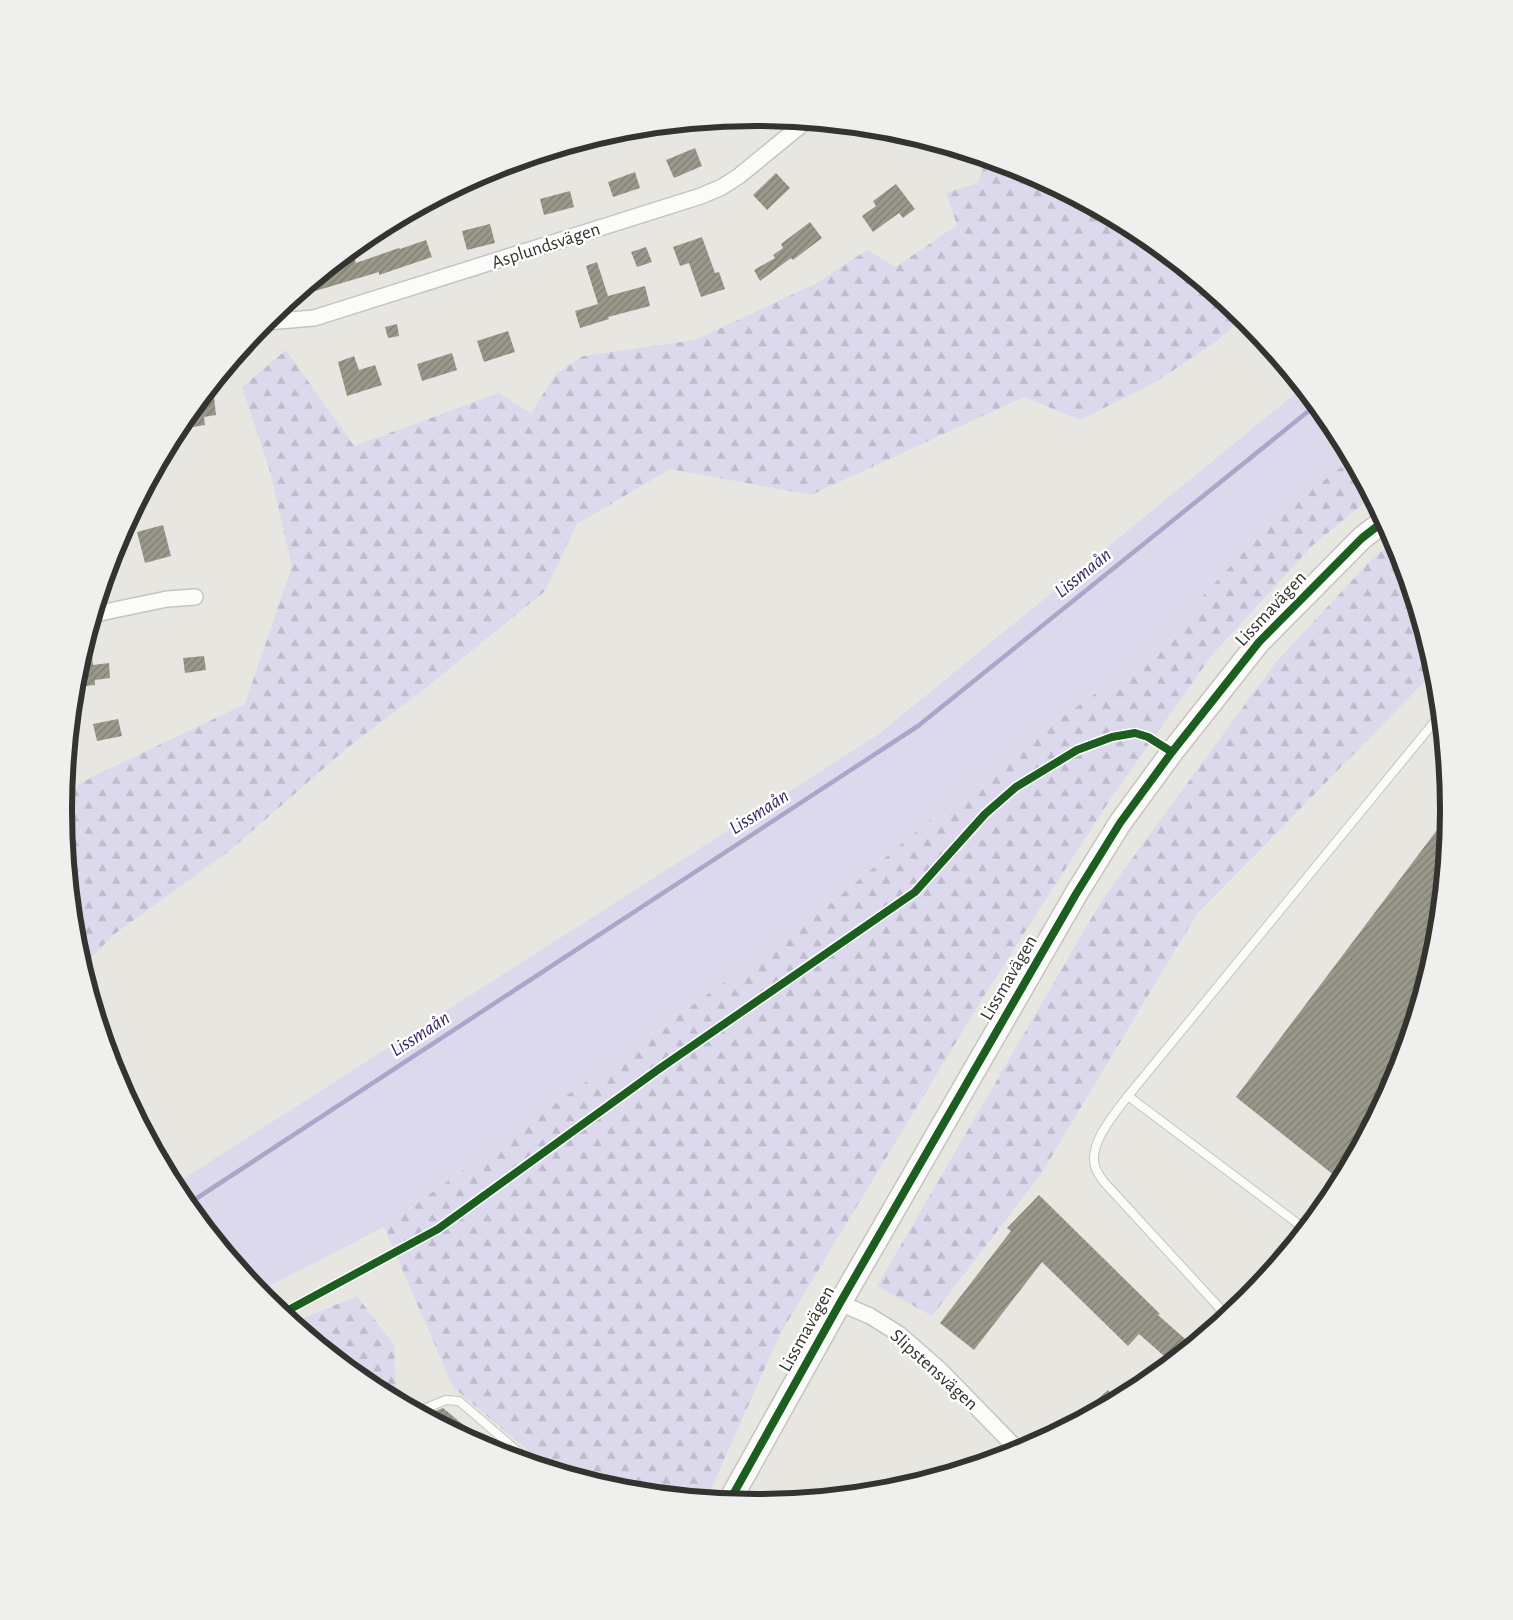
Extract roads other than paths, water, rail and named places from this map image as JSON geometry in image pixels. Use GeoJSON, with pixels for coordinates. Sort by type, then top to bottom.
{"type":"FeatureCollection","features":[{"type":"Feature","properties":{"kind":"street","name":"Asplundsvägen"},"geometry":{"type":"LineString","coordinates":[[279,321],[314,318],[701,196],[722,187],[739,176],[798,127]]}},
{"type":"Feature","properties":{"kind":"street","name":"Lissmavägen"},"geometry":{"type":"LineString","coordinates":[[734,1493],[840,1303],[1076,894],[1120,823],[1172,752],[1259,642],[1362,538],[1378,526]]}},
{"type":"Feature","properties":{"kind":"street"},"geometry":{"type":"LineString","coordinates":[[102,613],[167,599],[194,597]]}},
{"type":"Feature","properties":{"kind":"street","name":"Slipstensvägen"},"geometry":{"type":"LineString","coordinates":[[840,1303],[870,1316],[899,1334],[940,1370],[1012,1444]]}},
{"type":"Feature","properties":{"kind":"lane"},"geometry":{"type":"LineString","coordinates":[[1222,1310],[1104,1182],[1095,1167],[1095,1151],[1102,1130],[1435,721]]}},
{"type":"Feature","properties":{"kind":"lane"},"geometry":{"type":"LineString","coordinates":[[1128,1096],[1300,1225]]}},
{"type":"Feature","properties":{"kind":"lane"},"geometry":{"type":"LineString","coordinates":[[426,1408],[446,1400],[460,1401],[517,1450]]}},
{"type":"Feature","properties":{"kind":"waterway","name":"Lissmaån"},"geometry":{"type":"LineString","coordinates":[[195,1200],[918,726],[1310,410]]}}]}
